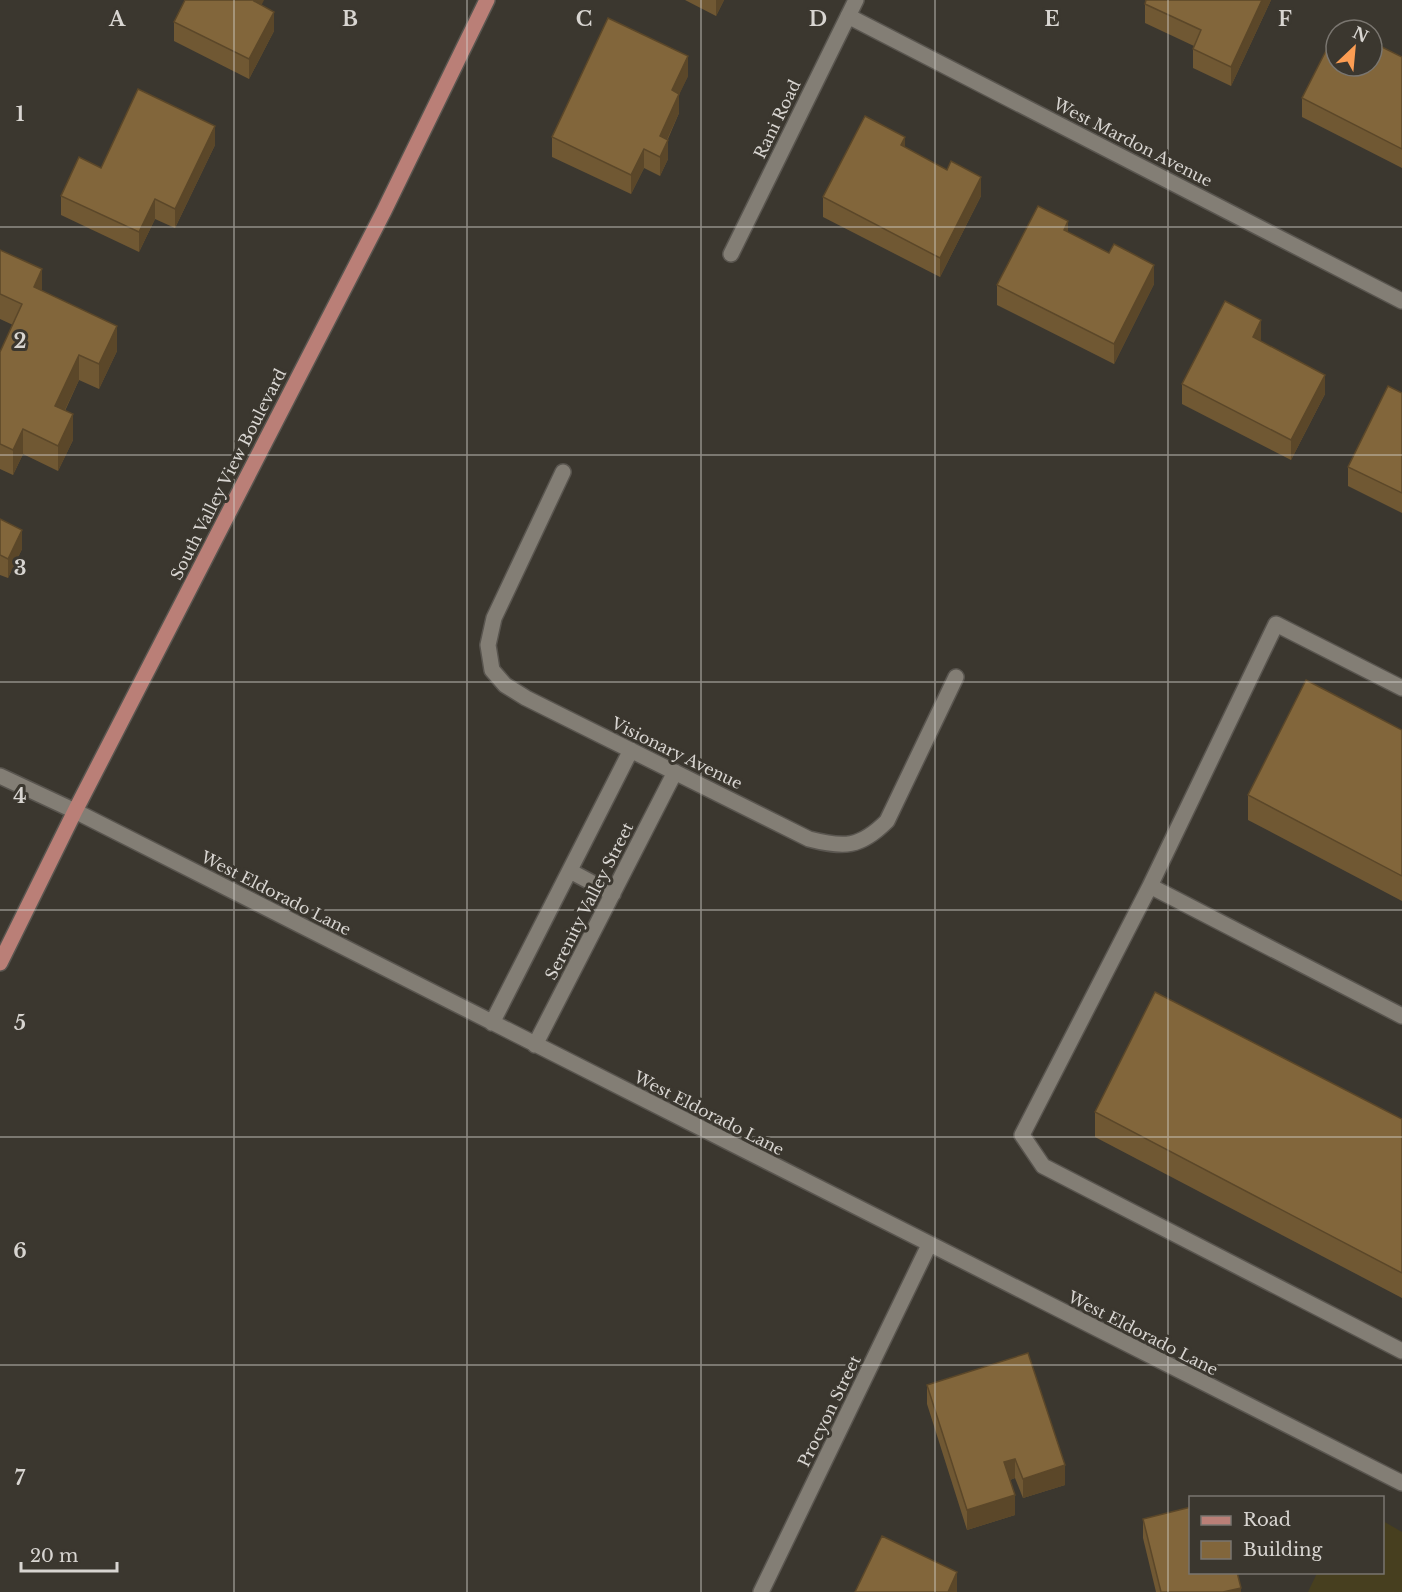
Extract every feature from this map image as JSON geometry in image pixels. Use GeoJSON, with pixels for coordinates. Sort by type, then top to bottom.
{"type":"FeatureCollection","features":[{"type":"Feature","properties":{"kind":"main road","name":"South Valley View Boulevard"},"geometry":{"type":"LineString","coordinates":[[0,963],[75,811],[384,211],[487,0]]}},
{"type":"Feature","properties":{"kind":"street","name":"Rani Road"},"geometry":{"type":"LineString","coordinates":[[732,254],[856,0]]}},
{"type":"Feature","properties":{"kind":"street","name":"West Mardon Avenue"},"geometry":{"type":"LineString","coordinates":[[848,16],[1402,301]]}},
{"type":"Feature","properties":{"kind":"street","name":"Visionary Avenue"},"geometry":{"type":"LineString","coordinates":[[562,472],[494,618],[488,645],[492,670],[505,685],[526,698],[809,838],[833,845],[855,843],[875,834],[887,821],[956,677]]}},
{"type":"Feature","properties":{"kind":"street"},"geometry":{"type":"LineString","coordinates":[[1402,688],[1276,624],[1150,886],[1022,1135],[1043,1166],[1402,1351]]}},
{"type":"Feature","properties":{"kind":"street","name":"Serenity Valley Street"},"geometry":{"type":"LineString","coordinates":[[492,1023],[631,750]]}},
{"type":"Feature","properties":{"kind":"street","name":"Serenity Valley Street"},"geometry":{"type":"LineString","coordinates":[[535,1045],[675,772]]}},
{"type":"Feature","properties":{"kind":"street","name":"West Eldorado Lane"},"geometry":{"type":"LineString","coordinates":[[0,776],[75,811],[1402,1483]]}},
{"type":"Feature","properties":{"kind":"street"},"geometry":{"type":"LineString","coordinates":[[570,871],[613,894]]}},
{"type":"Feature","properties":{"kind":"street"},"geometry":{"type":"LineString","coordinates":[[1150,886],[1402,1016]]}},
{"type":"Feature","properties":{"kind":"street","name":"Procyon Street"},"geometry":{"type":"LineString","coordinates":[[762,1592],[929,1245]]}},
{"type":"Feature","properties":{"kind":"sand"},"geometry":{"type":"Polygon","coordinates":[[[1384,1522],[1402,1532],[1402,1592],[1308,1592],[1317,1574],[1384,1574],[1384,1522]]]}},
{"type":"Feature","properties":{"kind":"building"},"geometry":{"type":"Polygon","coordinates":[[[185,0],[255,0],[274,12],[249,59],[174,22],[185,0]]]}},
{"type":"Feature","properties":{"kind":"building"},"geometry":{"type":"Polygon","coordinates":[[[1146,0],[1262,0],[1231,67],[1193,49],[1201,30],[1145,4],[1146,0]]]}},
{"type":"Feature","properties":{"kind":"building"},"geometry":{"type":"Polygon","coordinates":[[[608,18],[688,56],[672,90],[679,94],[660,136],[668,140],[660,157],[644,149],[631,175],[552,137],[608,18]]]}},
{"type":"Feature","properties":{"kind":"building"},"geometry":{"type":"Polygon","coordinates":[[[1384,48],[1402,57],[1402,149],[1302,98],[1324,55],[1324,78],[1384,78],[1384,48]]]}},
{"type":"Feature","properties":{"kind":"building"},"geometry":{"type":"Polygon","coordinates":[[[138,89],[215,126],[175,209],[155,199],[139,232],[61,196],[79,157],[101,168],[138,89]]]}},
{"type":"Feature","properties":{"kind":"building"},"geometry":{"type":"Polygon","coordinates":[[[865,116],[905,137],[901,145],[947,170],[951,161],[981,177],[940,258],[823,197],[865,116]]]}},
{"type":"Feature","properties":{"kind":"building"},"geometry":{"type":"Polygon","coordinates":[[[1038,206],[1068,221],[1064,230],[1109,253],[1114,244],[1154,265],[1114,344],[997,285],[1038,206]]]}},
{"type":"Feature","properties":{"kind":"building"},"geometry":{"type":"Polygon","coordinates":[[[0,250],[42,269],[34,287],[117,326],[99,364],[79,355],[55,406],[73,414],[58,446],[23,429],[13,450],[0,444],[0,352],[22,304],[0,294],[0,250]]]}},
{"type":"Feature","properties":{"kind":"building"},"geometry":{"type":"Polygon","coordinates":[[[1225,301],[1261,320],[1253,337],[1325,375],[1291,440],[1182,384],[1225,301]]]}},
{"type":"Feature","properties":{"kind":"building"},"geometry":{"type":"Polygon","coordinates":[[[1388,386],[1402,393],[1402,493],[1348,467],[1388,386]]]}},
{"type":"Feature","properties":{"kind":"building"},"geometry":{"type":"Polygon","coordinates":[[[0,519],[22,530],[8,559],[0,555],[0,519]]]}},
{"type":"Feature","properties":{"kind":"building"},"geometry":{"type":"Polygon","coordinates":[[[1306,680],[1402,730],[1402,876],[1248,795],[1306,680]]]}},
{"type":"Feature","properties":{"kind":"building"},"geometry":{"type":"Polygon","coordinates":[[[1155,992],[1402,1119],[1402,1273],[1095,1112],[1155,992]]]}},
{"type":"Feature","properties":{"kind":"building"},"geometry":{"type":"Polygon","coordinates":[[[1028,1353],[1065,1465],[1023,1479],[1015,1459],[1004,1462],[1015,1495],[967,1510],[927,1385],[1028,1353]]]}},
{"type":"Feature","properties":{"kind":"building"},"geometry":{"type":"Polygon","coordinates":[[[1189,1508],[1189,1574],[1238,1574],[1241,1588],[1223,1592],[1161,1592],[1143,1519],[1189,1508]]]}},
{"type":"Feature","properties":{"kind":"building"},"geometry":{"type":"Polygon","coordinates":[[[882,1536],[957,1572],[948,1592],[855,1592],[882,1536]]]}}]}
